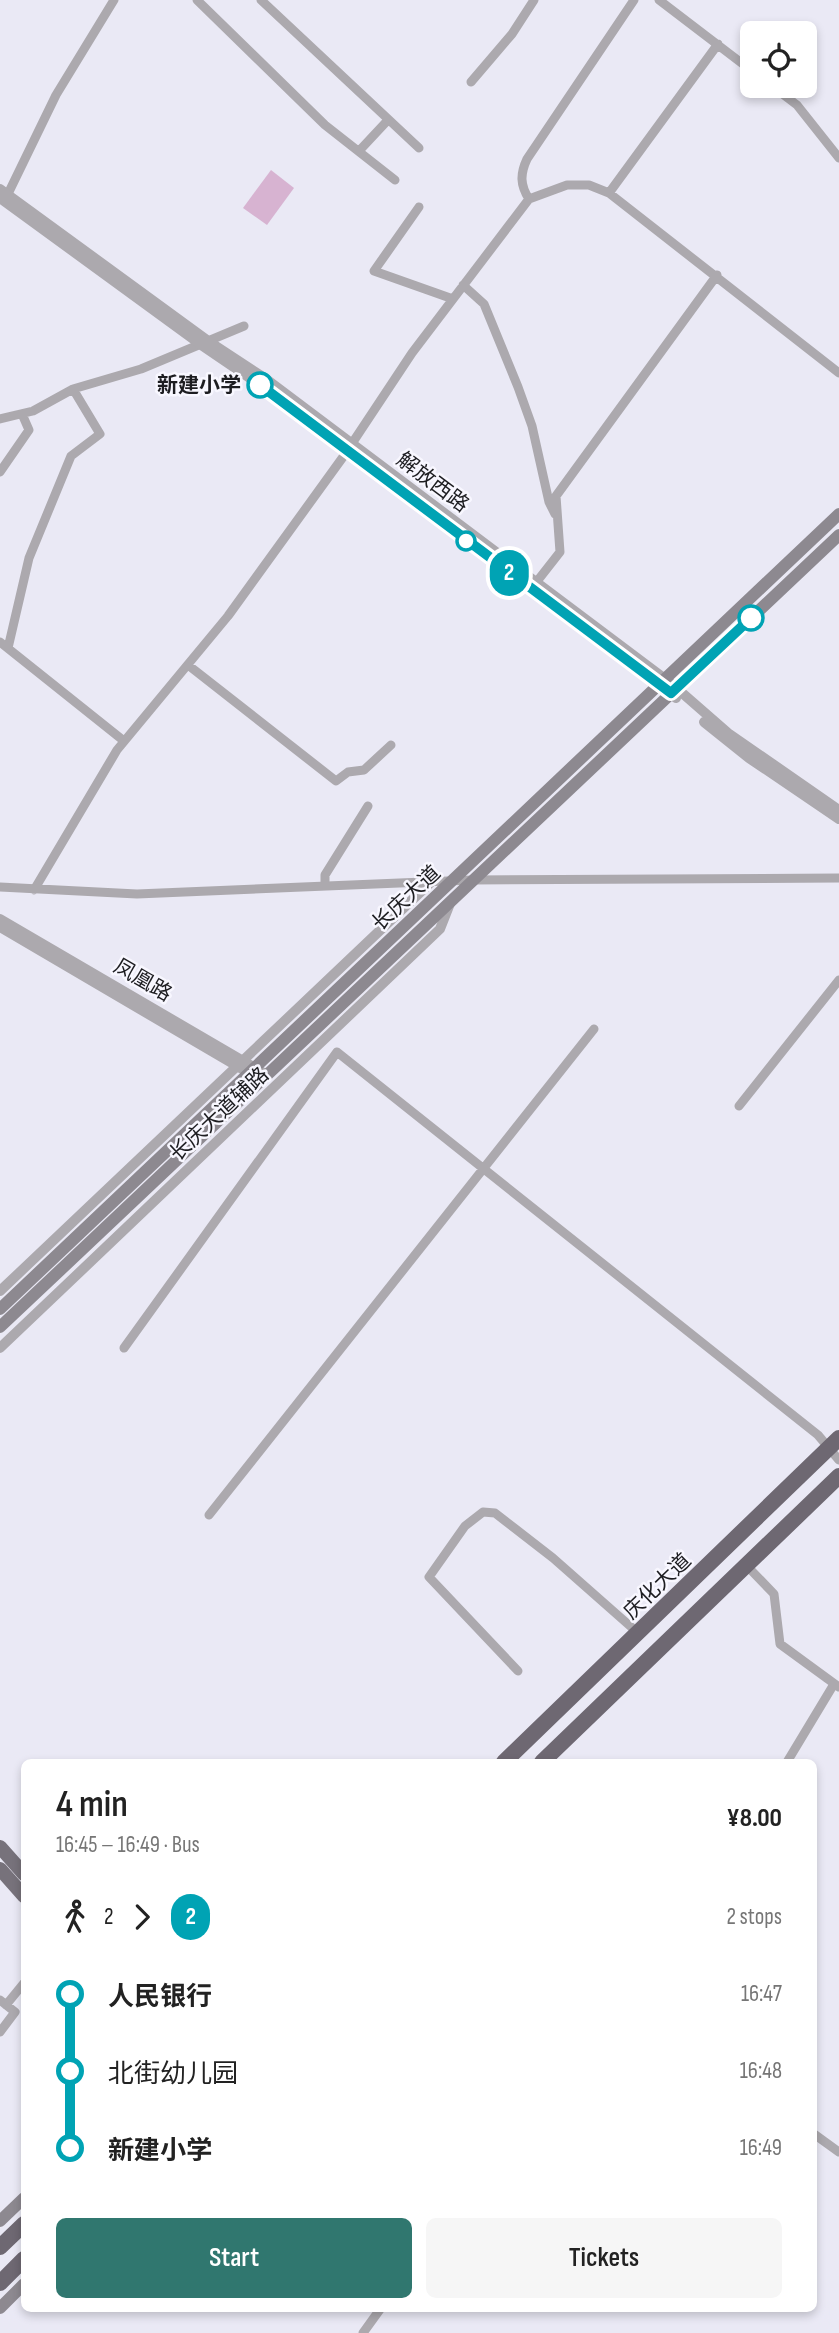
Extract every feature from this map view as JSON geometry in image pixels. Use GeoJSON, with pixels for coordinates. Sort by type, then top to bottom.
{"type":"FeatureCollection","features":[{"type":"Feature","properties":{"kind":"highway","name":"庆化大道"},"geometry":{"type":"LineString","coordinates":[[507,1759],[836,1449]]}},
{"type":"Feature","properties":{"kind":"highway"},"geometry":{"type":"LineString","coordinates":[[545,1759],[839,1476]]}},
{"type":"Feature","properties":{"kind":"highway"},"geometry":{"type":"LineString","coordinates":[[0,2247],[21,2227]]}},
{"type":"Feature","properties":{"kind":"highway"},"geometry":{"type":"LineString","coordinates":[[0,2283],[21,2262]]}},
{"type":"Feature","properties":{"kind":"main road","name":"长庆大道"},"geometry":{"type":"LineString","coordinates":[[0,1309],[839,514]]}},
{"type":"Feature","properties":{"kind":"main road","name":"长庆大道"},"geometry":{"type":"LineString","coordinates":[[0,1327],[839,535]]}},
{"type":"Feature","properties":{"kind":"main road"},"geometry":{"type":"LineString","coordinates":[[0,1847],[21,1871]]}},
{"type":"Feature","properties":{"kind":"main road"},"geometry":{"type":"LineString","coordinates":[[0,1869],[21,1893]]}},
{"type":"Feature","properties":{"kind":"main road"},"geometry":{"type":"LineString","coordinates":[[0,2221],[21,2201]]}},
{"type":"Feature","properties":{"kind":"main road"},"geometry":{"type":"LineString","coordinates":[[0,2308],[21,2287]]}},
{"type":"Feature","properties":{"kind":"street"},"geometry":{"type":"LineString","coordinates":[[3,196],[56,95],[114,0]]}},
{"type":"Feature","properties":{"kind":"street"},"geometry":{"type":"LineString","coordinates":[[197,0],[326,125],[395,180]]}},
{"type":"Feature","properties":{"kind":"street"},"geometry":{"type":"LineString","coordinates":[[261,0],[419,148]]}},
{"type":"Feature","properties":{"kind":"street"},"geometry":{"type":"LineString","coordinates":[[471,82],[512,34],[534,0]]}},
{"type":"Feature","properties":{"kind":"street"},"geometry":{"type":"LineString","coordinates":[[528,199],[521,180],[527,159],[634,0]]}},
{"type":"Feature","properties":{"kind":"street"},"geometry":{"type":"LineString","coordinates":[[659,0],[740,61]]}},
{"type":"Feature","properties":{"kind":"street"},"geometry":{"type":"LineString","coordinates":[[608,193],[718,44]]}},
{"type":"Feature","properties":{"kind":"street"},"geometry":{"type":"LineString","coordinates":[[787,98],[797,106],[839,158]]}},
{"type":"Feature","properties":{"kind":"street"},"geometry":{"type":"LineString","coordinates":[[359,151],[388,120]]}},
{"type":"Feature","properties":{"kind":"street"},"geometry":{"type":"LineString","coordinates":[[34,890],[117,750],[233,609],[349,447],[412,353],[528,199],[568,185],[589,186],[608,193],[717,275],[839,373]]}},
{"type":"Feature","properties":{"kind":"street","name":"解放西路"},"geometry":{"type":"LineString","coordinates":[[3,196],[204,343],[266,379],[349,447],[533,587],[728,733],[839,810]]}},
{"type":"Feature","properties":{"kind":"street"},"geometry":{"type":"LineString","coordinates":[[419,207],[374,271],[453,299]]}},
{"type":"Feature","properties":{"kind":"street"},"geometry":{"type":"LineString","coordinates":[[533,587],[560,552],[556,496],[717,275]]}},
{"type":"Feature","properties":{"kind":"street"},"geometry":{"type":"LineString","coordinates":[[463,285],[484,304],[532,426],[549,502],[558,522]]}},
{"type":"Feature","properties":{"kind":"street"},"geometry":{"type":"LineString","coordinates":[[0,419],[33,411],[73,389],[141,369],[244,326]]}},
{"type":"Feature","properties":{"kind":"street"},"geometry":{"type":"LineString","coordinates":[[73,389],[100,435],[71,456],[29,558],[4,645],[124,741]]}},
{"type":"Feature","properties":{"kind":"street"},"geometry":{"type":"LineString","coordinates":[[0,472],[29,430],[22,414]]}},
{"type":"Feature","properties":{"kind":"street"},"geometry":{"type":"LineString","coordinates":[[188,665],[336,781],[348,772],[364,770],[391,745]]}},
{"type":"Feature","properties":{"kind":"street","name":"解放西路"},"geometry":{"type":"LineString","coordinates":[[673,691],[723,738],[839,820]]}},
{"type":"Feature","properties":{"kind":"street"},"geometry":{"type":"LineString","coordinates":[[325,886],[325,875],[369,806]]}},
{"type":"Feature","properties":{"kind":"street"},"geometry":{"type":"LineString","coordinates":[[0,887],[137,894],[472,880],[839,878]]}},
{"type":"Feature","properties":{"kind":"street","name":"长庆大道辅路"},"geometry":{"type":"LineString","coordinates":[[0,1291],[432,882]]}},
{"type":"Feature","properties":{"kind":"street","name":"长庆大道辅路"},"geometry":{"type":"LineString","coordinates":[[0,1348],[440,929],[452,899]]}},
{"type":"Feature","properties":{"kind":"street","name":"凤凰路"},"geometry":{"type":"LineString","coordinates":[[0,919],[239,1063]]}},
{"type":"Feature","properties":{"kind":"street","name":"凤凰路"},"geometry":{"type":"LineString","coordinates":[[0,927],[264,1078]]}},
{"type":"Feature","properties":{"kind":"street"},"geometry":{"type":"LineString","coordinates":[[739,1107],[839,980]]}},
{"type":"Feature","properties":{"kind":"street"},"geometry":{"type":"LineString","coordinates":[[209,1515],[594,1029]]}},
{"type":"Feature","properties":{"kind":"street"},"geometry":{"type":"LineString","coordinates":[[124,1348],[337,1052],[836,1449]]}},
{"type":"Feature","properties":{"kind":"street"},"geometry":{"type":"LineString","coordinates":[[519,1671],[429,1577],[465,1526],[483,1513],[495,1513],[553,1558],[638,1633]]}},
{"type":"Feature","properties":{"kind":"street"},"geometry":{"type":"LineString","coordinates":[[747,1566],[774,1594],[780,1644],[836,1685],[789,1759]]}},
{"type":"Feature","properties":{"kind":"street"},"geometry":{"type":"LineString","coordinates":[[0,2032],[15,2012],[3,2003],[21,1986]]}},
{"type":"Feature","properties":{"kind":"street"},"geometry":{"type":"LineString","coordinates":[[817,2136],[839,2152]]}},
{"type":"Feature","properties":{"kind":"street"},"geometry":{"type":"LineString","coordinates":[[363,2333],[378,2312]]}},
{"type":"Feature","properties":{"kind":"shaded area"},"geometry":{"type":"Polygon","coordinates":[[[271,170],[294,188],[267,225],[243,208],[271,170]]]}},
{"type":"Feature","properties":{"kind":"bus line","name":"2"},"geometry":{"type":"LineString","coordinates":[[260,385],[671,693],[751,618]]}},
{"type":"Feature","properties":{"kind":"place","name":"新建小学"},"geometry":{"type":"Point","coordinates":[260,385]}}]}
